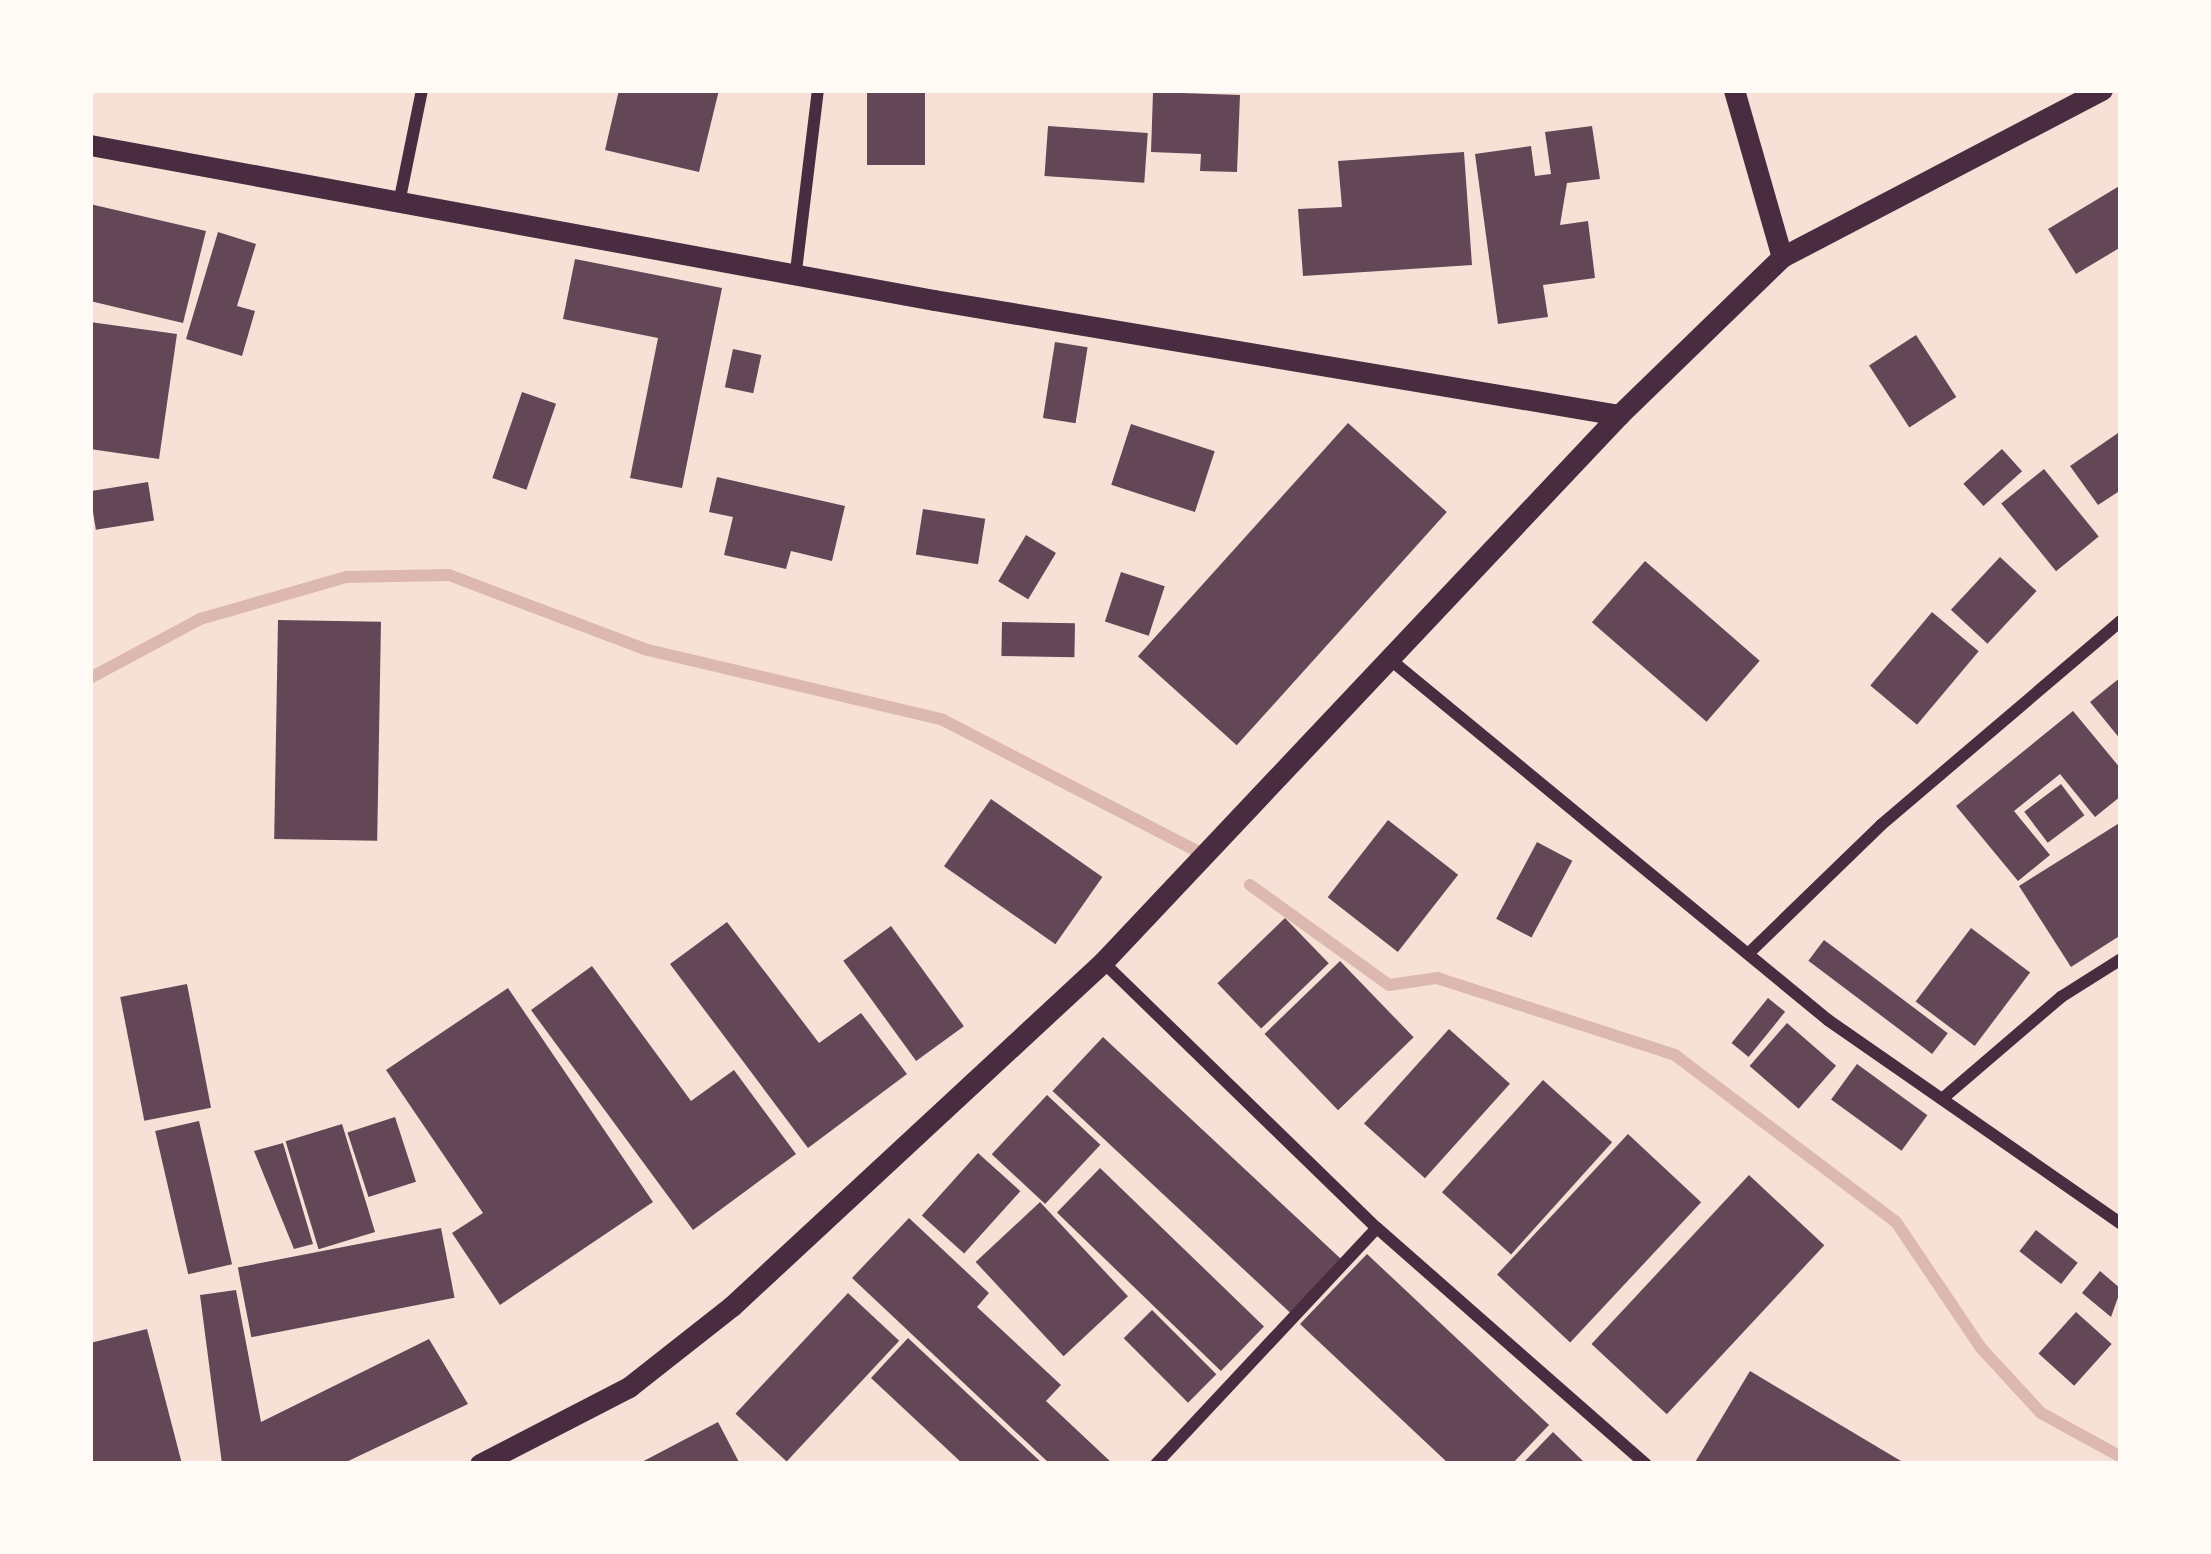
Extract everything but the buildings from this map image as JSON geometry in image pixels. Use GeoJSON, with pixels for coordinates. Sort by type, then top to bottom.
{"type":"FeatureCollection","features":[{"type":"Feature","properties":{"kind":"street"},"geometry":{"type":"LineString","coordinates":[[399,202],[422,90]]}},
{"type":"Feature","properties":{"kind":"street"},"geometry":{"type":"LineString","coordinates":[[796,271],[818,90]]}},
{"type":"Feature","properties":{"kind":"street"},"geometry":{"type":"LineString","coordinates":[[1734,90],[1782,257]]}},
{"type":"Feature","properties":{"kind":"street"},"geometry":{"type":"LineString","coordinates":[[480,1464],[629,1387],[732,1306],[1103,962],[1392,661],[1619,415],[1782,257],[2102,90]]}},
{"type":"Feature","properties":{"kind":"street"},"geometry":{"type":"LineString","coordinates":[[90,145],[1619,415]]}},
{"type":"Feature","properties":{"kind":"street"},"geometry":{"type":"LineString","coordinates":[[1748,954],[1881,825],[2121,621]]}},
{"type":"Feature","properties":{"kind":"street"},"geometry":{"type":"LineString","coordinates":[[1392,661],[1748,954],[1942,1099],[2121,1224]]}},
{"type":"Feature","properties":{"kind":"street"},"geometry":{"type":"LineString","coordinates":[[1942,1099],[2061,998],[2121,959]]}},
{"type":"Feature","properties":{"kind":"street"},"geometry":{"type":"LineString","coordinates":[[1103,962],[1377,1228],[1646,1464]]}},
{"type":"Feature","properties":{"kind":"street"},"geometry":{"type":"LineString","coordinates":[[1156,1464],[1377,1228]]}},
{"type":"Feature","properties":{"kind":"waterway"},"geometry":{"type":"LineString","coordinates":[[90,678],[200,619],[346,577],[449,575],[648,650],[943,720],[1197,851]]}},
{"type":"Feature","properties":{"kind":"waterway"},"geometry":{"type":"LineString","coordinates":[[1250,885],[1389,985],[1437,978],[1675,1055],[1896,1222],[1981,1348],[2041,1413],[2121,1457]]}}]}
